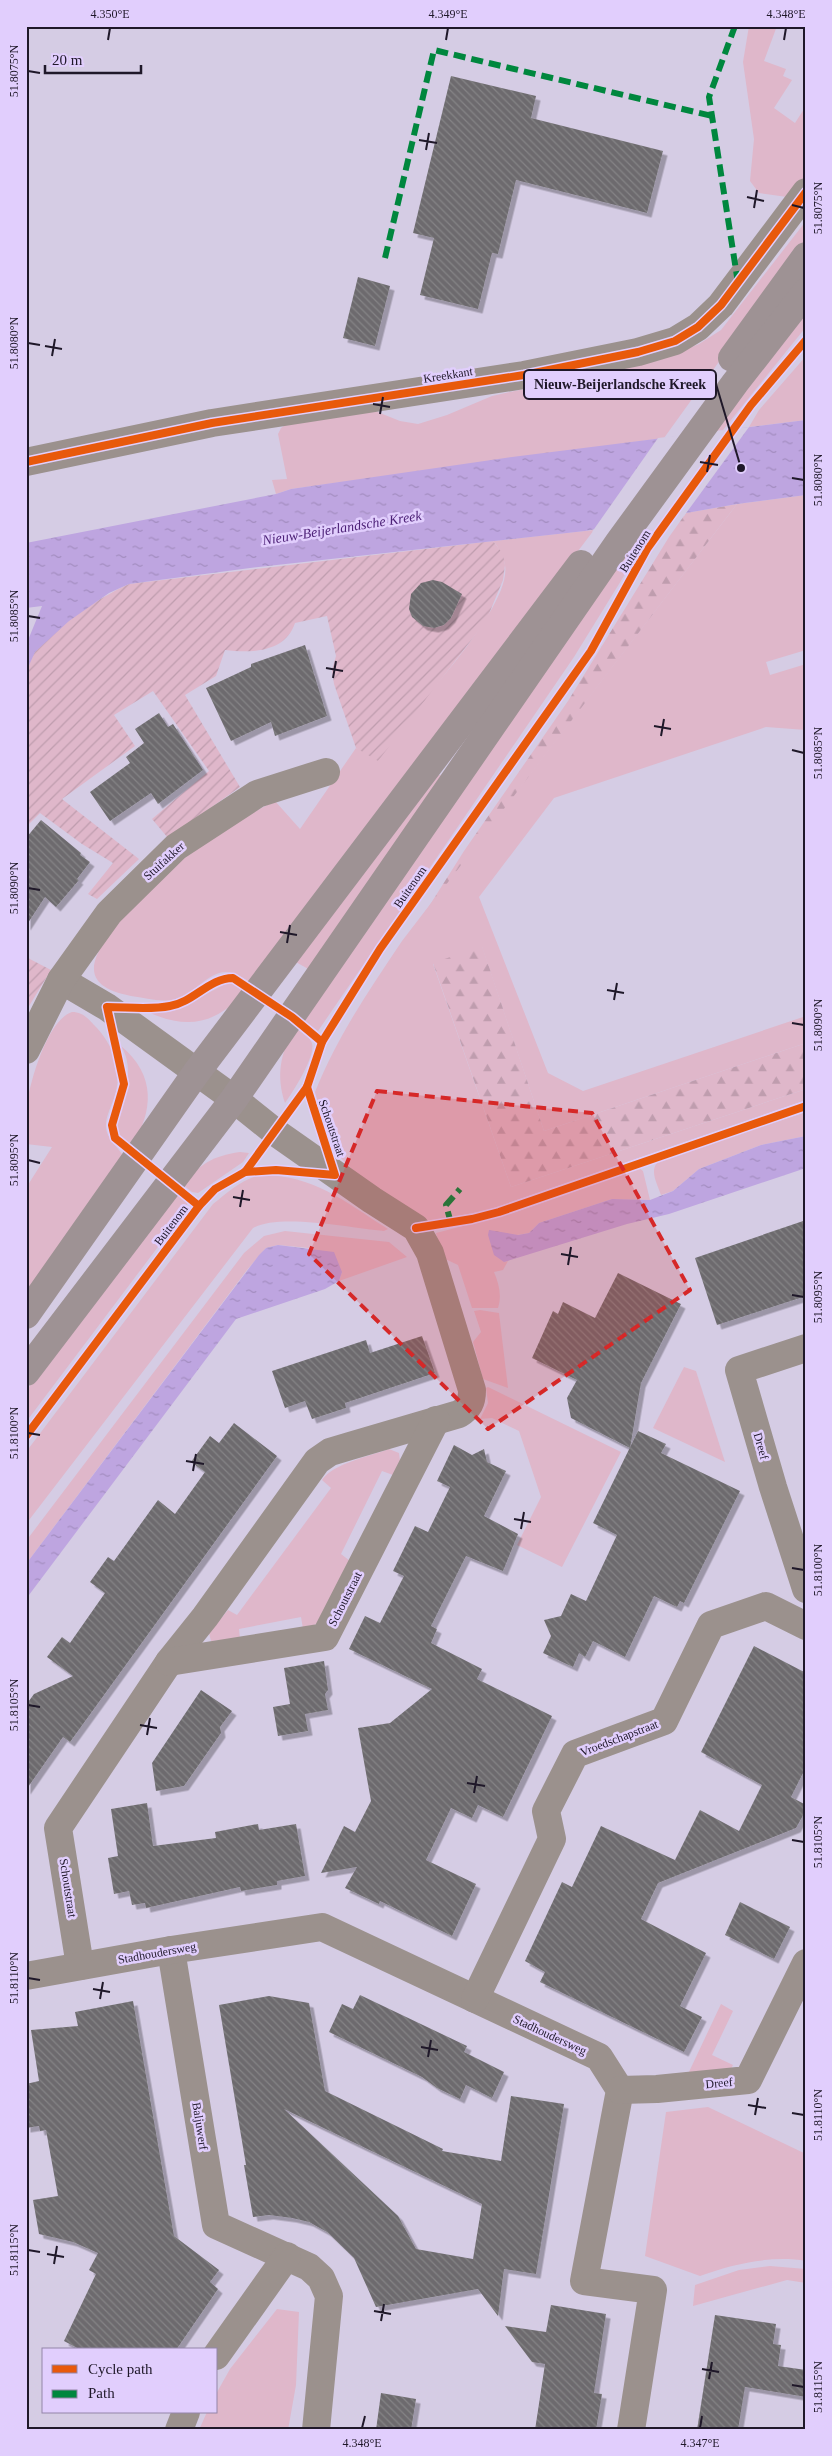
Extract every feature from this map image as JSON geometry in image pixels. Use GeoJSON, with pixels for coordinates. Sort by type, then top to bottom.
{"type":"FeatureCollection","features":[{"type":"Feature","properties":{"kind":"main road","name":"Buitenom"},"geometry":{"type":"LineString","coordinates":[[26,1314],[196,1072],[607,543],[727,379],[806,256]]}},
{"type":"Feature","properties":{"kind":"main road","name":"Buitenom"},"geometry":{"type":"LineString","coordinates":[[727,379],[806,292]]}},
{"type":"Feature","properties":{"kind":"main road","name":"Buitenom"},"geometry":{"type":"LineString","coordinates":[[26,1372],[234,1099],[607,543]]}},
{"type":"Feature","properties":{"kind":"street","name":"Kreekkant"},"geometry":{"type":"LineString","coordinates":[[26,462],[212,423],[524,375],[638,352],[675,341],[698,327],[721,305],[806,192]]}},
{"type":"Feature","properties":{"kind":"street","name":"Stuifakker"},"geometry":{"type":"LineString","coordinates":[[26,1050],[61,980],[109,913],[176,847],[257,794],[326,772]]}},
{"type":"Feature","properties":{"kind":"street"},"geometry":{"type":"LineString","coordinates":[[61,980],[107,1007],[234,1099]]}},
{"type":"Feature","properties":{"kind":"street","name":"Schoutstraat"},"geometry":{"type":"LineString","coordinates":[[80,1966],[58,1828],[169,1662],[205,1617],[318,1461],[337,1450],[467,1409],[472,1400],[472,1390],[430,1253],[416,1228],[372,1200],[275,1132],[234,1099]]}},
{"type":"Feature","properties":{"kind":"street","name":"Dreef"},"geometry":{"type":"LineString","coordinates":[[806,1348],[739,1370],[773,1488],[806,1589]]}},
{"type":"Feature","properties":{"kind":"street","name":"Schoutstraat"},"geometry":{"type":"LineString","coordinates":[[169,1662],[325,1637],[436,1420]]}},
{"type":"Feature","properties":{"kind":"street","name":"Vroedschapstraat"},"geometry":{"type":"LineString","coordinates":[[474,1999],[552,1839],[546,1811],[575,1754],[664,1720],[712,1625],[766,1606],[806,1626]]}},
{"type":"Feature","properties":{"kind":"street","name":"Stadhoudersweg"},"geometry":{"type":"LineString","coordinates":[[26,1976],[171,1950],[322,1927],[599,2057],[620,2090]]}},
{"type":"Feature","properties":{"kind":"street","name":"Baljuwerf"},"geometry":{"type":"LineString","coordinates":[[171,1950],[216,2225],[309,2267],[321,2278],[329,2296],[316,2430]]}},
{"type":"Feature","properties":{"kind":"street","name":"Dreef"},"geometry":{"type":"LineString","coordinates":[[620,2090],[657,2089],[748,2080],[806,1963]]}},
{"type":"Feature","properties":{"kind":"street"},"geometry":{"type":"LineString","coordinates":[[620,2090],[584,2281],[653,2290],[631,2430]]}},
{"type":"Feature","properties":{"kind":"street"},"geometry":{"type":"LineString","coordinates":[[218,2353],[287,2256]]}},
{"type":"Feature","properties":{"kind":"street"},"geometry":{"type":"LineString","coordinates":[[179,2430],[185,2414]]}},
{"type":"Feature","properties":{"kind":"highlighted area"},"geometry":{"type":"Polygon","coordinates":[[[377,1091],[592,1113],[690,1290],[488,1429],[309,1254],[377,1091]]]}},
{"type":"Feature","properties":{"kind":"green space"},"geometry":{"type":"Polygon","coordinates":[[[749,26],[777,26],[764,61],[786,69],[783,76],[792,80],[774,108],[795,123],[806,106],[806,124],[803,127],[806,129],[806,180],[787,197],[759,193],[750,181],[754,139],[743,62],[749,26]]]}},
{"type":"Feature","properties":{"kind":"green space"},"geometry":{"type":"Polygon","coordinates":[[[806,221],[806,241],[664,438],[291,489],[276,494],[272,480],[287,479],[278,434],[281,428],[288,423],[375,411],[400,421],[418,424],[447,415],[492,396],[659,360],[699,344],[721,330],[806,221]]]}},
{"type":"Feature","properties":{"kind":"green space"},"geometry":{"type":"Polygon","coordinates":[[[806,309],[806,327],[723,430],[711,432],[806,309]]]}},
{"type":"Feature","properties":{"kind":"green space"},"geometry":{"type":"Polygon","coordinates":[[[806,356],[806,420],[749,427],[759,410],[806,356]]]}},
{"type":"Feature","properties":{"kind":"green space"},"geometry":{"type":"Polygon","coordinates":[[[806,495],[806,650],[766,662],[770,675],[806,664],[806,730],[766,727],[554,798],[479,897],[548,1073],[583,1091],[806,1016],[806,1043],[544,1131],[482,947],[433,964],[511,1187],[806,1089],[806,1100],[488,1210],[427,1222],[354,1171],[340,1157],[325,1128],[315,1092],[324,1071],[354,1014],[402,941],[737,504],[806,495]]]}},
{"type":"Feature","properties":{"kind":"green space"},"geometry":{"type":"Polygon","coordinates":[[[737,504],[426,911],[464,851],[568,701],[669,537],[686,513],[737,504]]]}},
{"type":"Feature","properties":{"kind":"green space"},"geometry":{"type":"Polygon","coordinates":[[[594,530],[250,982],[232,973],[219,973],[207,979],[183,997],[154,1000],[111,990],[99,982],[94,973],[95,962],[100,950],[127,913],[159,879],[215,836],[275,801],[300,829],[356,748],[373,755],[407,718],[475,636],[492,609],[503,584],[505,565],[493,541],[594,530]]]}},
{"type":"Feature","properties":{"kind":"green space"},"geometry":{"type":"Polygon","coordinates":[[[633,537],[648,537],[574,657],[318,1031],[303,1020],[633,537]]]}},
{"type":"Feature","properties":{"kind":"green space"},"geometry":{"type":"Polygon","coordinates":[[[493,541],[503,554],[505,565],[503,580],[486,621],[378,761],[356,748],[334,684],[332,670],[336,656],[327,616],[295,623],[284,640],[266,649],[256,651],[225,650],[216,676],[185,695],[240,787],[168,838],[152,819],[209,771],[153,691],[114,715],[135,746],[62,799],[139,859],[97,899],[88,894],[113,863],[82,844],[40,813],[26,827],[26,672],[34,653],[45,641],[92,604],[129,584],[493,541]]]}},
{"type":"Feature","properties":{"kind":"green space"},"geometry":{"type":"Polygon","coordinates":[[[437,774],[442,776],[310,970],[294,961],[437,774]]]}},
{"type":"Feature","properties":{"kind":"green space"},"geometry":{"type":"Polygon","coordinates":[[[482,946],[544,1131],[806,1043],[806,1089],[511,1187],[433,963],[482,946]]]}},
{"type":"Feature","properties":{"kind":"green space"},"geometry":{"type":"Polygon","coordinates":[[[26,957],[51,970],[26,1011],[26,957]]]}},
{"type":"Feature","properties":{"kind":"green space"},"geometry":{"type":"Polygon","coordinates":[[[227,983],[233,983],[245,992],[234,1003],[211,1018],[187,1022],[174,1021],[146,1011],[180,1008],[227,983]]]}},
{"type":"Feature","properties":{"kind":"green space"},"geometry":{"type":"Polygon","coordinates":[[[72,1012],[80,1013],[89,1019],[113,1052],[118,1079],[117,1089],[107,1116],[106,1128],[111,1139],[124,1157],[26,1296],[26,1188],[52,1147],[26,1144],[28,1099],[35,1070],[47,1040],[63,1017],[72,1012]]]}},
{"type":"Feature","properties":{"kind":"green space"},"geometry":{"type":"Polygon","coordinates":[[[295,1028],[309,1038],[312,1043],[312,1049],[303,1074],[285,1103],[280,1074],[281,1065],[286,1046],[295,1028]]]}},
{"type":"Feature","properties":{"kind":"green space"},"geometry":{"type":"Polygon","coordinates":[[[121,1046],[141,1069],[146,1081],[148,1094],[144,1120],[139,1134],[131,1147],[120,1139],[115,1123],[125,1095],[128,1075],[128,1065],[121,1046]]]}},
{"type":"Feature","properties":{"kind":"green space"},"geometry":{"type":"Polygon","coordinates":[[[806,1112],[806,1136],[761,1145],[699,1169],[673,1191],[661,1195],[654,1172],[656,1164],[660,1160],[806,1112]]]}},
{"type":"Feature","properties":{"kind":"green space"},"geometry":{"type":"Polygon","coordinates":[[[240,1152],[249,1153],[243,1162],[198,1193],[192,1192],[182,1184],[195,1171],[208,1162],[222,1156],[240,1152]]]}},
{"type":"Feature","properties":{"kind":"green space"},"geometry":{"type":"Polygon","coordinates":[[[639,1168],[643,1171],[650,1200],[612,1199],[539,1223],[529,1233],[517,1235],[499,1233],[504,1262],[508,1261],[503,1270],[494,1272],[500,1299],[498,1308],[472,1308],[458,1265],[443,1258],[436,1233],[513,1213],[639,1168]]]}},
{"type":"Feature","properties":{"kind":"green space"},"geometry":{"type":"Polygon","coordinates":[[[260,1175],[279,1176],[313,1185],[342,1200],[388,1229],[384,1231],[297,1222],[265,1224],[253,1228],[26,1524],[26,1452],[213,1204],[241,1183],[260,1175]]]}},
{"type":"Feature","properties":{"kind":"green space"},"geometry":{"type":"Polygon","coordinates":[[[176,1193],[188,1202],[185,1211],[26,1422],[26,1391],[176,1193]]]}},
{"type":"Feature","properties":{"kind":"green space"},"geometry":{"type":"Polygon","coordinates":[[[285,1231],[389,1242],[407,1257],[339,1281],[342,1272],[309,1248],[278,1245],[266,1248],[247,1270],[26,1564],[26,1541],[244,1253],[264,1236],[285,1231]]]}},
{"type":"Feature","properties":{"kind":"green space"},"geometry":{"type":"Polygon","coordinates":[[[474,1311],[499,1313],[508,1388],[483,1379],[473,1342],[481,1332],[474,1311]]]}},
{"type":"Feature","properties":{"kind":"green space"},"geometry":{"type":"Polygon","coordinates":[[[684,1367],[696,1371],[725,1462],[653,1428],[684,1367]]]}},
{"type":"Feature","properties":{"kind":"green space"},"geometry":{"type":"Polygon","coordinates":[[[488,1387],[621,1452],[562,1567],[517,1545],[541,1497],[519,1431],[492,1418],[480,1419],[488,1403],[486,1388],[488,1387]]]}},
{"type":"Feature","properties":{"kind":"green space"},"geometry":{"type":"Polygon","coordinates":[[[389,1449],[399,1453],[400,1461],[393,1475],[382,1471],[341,1554],[350,1561],[319,1623],[303,1629],[301,1617],[239,1629],[240,1639],[211,1641],[209,1633],[228,1610],[237,1615],[331,1488],[322,1480],[327,1474],[352,1461],[389,1449]]]}},
{"type":"Feature","properties":{"kind":"green space"},"geometry":{"type":"Polygon","coordinates":[[[721,2004],[733,2011],[712,2055],[733,2065],[731,2069],[688,2074],[721,2004]]]}},
{"type":"Feature","properties":{"kind":"green space"},"geometry":{"type":"Polygon","coordinates":[[[708,2107],[806,2154],[806,2261],[793,2259],[766,2260],[725,2268],[700,2276],[645,2256],[666,2112],[708,2107]]]}},
{"type":"Feature","properties":{"kind":"green space"},"geometry":{"type":"Polygon","coordinates":[[[770,2266],[806,2269],[806,2283],[787,2280],[693,2306],[695,2285],[739,2270],[770,2266]]]}},
{"type":"Feature","properties":{"kind":"green space"},"geometry":{"type":"Polygon","coordinates":[[[277,2309],[299,2312],[296,2385],[288,2430],[199,2430],[206,2414],[218,2414],[218,2390],[230,2369],[277,2309]]]}},
{"type":"Feature","properties":{"kind":"water"},"geometry":{"type":"Polygon","coordinates":[[[806,420],[806,495],[737,504],[585,531],[250,568],[129,584],[109,593],[69,621],[35,652],[26,672],[26,645],[42,606],[26,608],[26,543],[276,494],[291,489],[505,458],[806,420]]]}},
{"type":"Feature","properties":{"kind":"water"},"geometry":{"type":"Polygon","coordinates":[[[806,1136],[806,1168],[669,1214],[627,1224],[504,1262],[494,1255],[488,1235],[489,1230],[518,1235],[529,1233],[539,1223],[612,1199],[650,1200],[673,1191],[699,1169],[761,1145],[806,1136]]]}},
{"type":"Feature","properties":{"kind":"water"},"geometry":{"type":"Polygon","coordinates":[[[278,1245],[334,1252],[342,1272],[339,1281],[325,1289],[236,1319],[26,1599],[26,1564],[259,1255],[266,1248],[278,1245]]]}},
{"type":"Feature","properties":{"kind":"pier"},"geometry":{"type":"Polygon","coordinates":[[[749,427],[684,516],[592,532],[658,438],[749,427]]]}},
{"type":"Feature","properties":{"kind":"building"},"geometry":{"type":"Polygon","coordinates":[[[451,76],[536,96],[531,118],[663,151],[647,213],[516,180],[498,254],[492,253],[478,309],[420,295],[434,238],[413,233],[451,76]]]}},
{"type":"Feature","properties":{"kind":"building"},"geometry":{"type":"Polygon","coordinates":[[[358,277],[390,286],[375,346],[343,338],[358,277]]]}},
{"type":"Feature","properties":{"kind":"building"},"geometry":{"type":"Polygon","coordinates":[[[433,580],[442,582],[462,594],[451,618],[444,625],[434,628],[423,626],[412,617],[409,609],[411,594],[421,583],[433,580]]]}},
{"type":"Feature","properties":{"kind":"building"},"geometry":{"type":"Polygon","coordinates":[[[305,645],[327,716],[275,736],[271,722],[231,741],[206,688],[251,667],[251,664],[305,645]]]}},
{"type":"Feature","properties":{"kind":"building"},"geometry":{"type":"Polygon","coordinates":[[[159,713],[168,727],[173,724],[203,770],[158,804],[151,793],[110,821],[90,792],[130,763],[126,757],[144,743],[135,729],[159,713]]]}},
{"type":"Feature","properties":{"kind":"building"},"geometry":{"type":"Polygon","coordinates":[[[41,820],[90,862],[77,879],[79,880],[56,907],[45,897],[26,926],[26,838],[41,820]]]}},
{"type":"Feature","properties":{"kind":"building"},"geometry":{"type":"Polygon","coordinates":[[[806,1220],[806,1296],[717,1325],[695,1258],[806,1220]]]}},
{"type":"Feature","properties":{"kind":"building"},"geometry":{"type":"Polygon","coordinates":[[[618,1273],[681,1304],[641,1383],[630,1448],[571,1418],[567,1398],[577,1380],[532,1358],[553,1311],[558,1314],[563,1302],[595,1318],[618,1273]]]}},
{"type":"Feature","properties":{"kind":"building"},"geometry":{"type":"Polygon","coordinates":[[[422,1336],[435,1373],[345,1403],[346,1408],[312,1419],[305,1401],[285,1408],[272,1371],[366,1340],[370,1353],[422,1336]]]}},
{"type":"Feature","properties":{"kind":"building"},"geometry":{"type":"Polygon","coordinates":[[[234,1423],[277,1456],[70,1742],[63,1737],[26,1790],[26,1705],[34,1694],[73,1676],[47,1657],[62,1637],[70,1643],[105,1593],[90,1582],[108,1557],[114,1561],[158,1500],[175,1514],[205,1472],[191,1462],[210,1436],[219,1443],[234,1423]]]}},
{"type":"Feature","properties":{"kind":"building"},"geometry":{"type":"Polygon","coordinates":[[[638,1431],[666,1444],[661,1453],[740,1491],[684,1603],[680,1601],[677,1607],[654,1596],[625,1657],[593,1641],[585,1657],[579,1653],[573,1667],[543,1653],[551,1636],[544,1620],[561,1616],[571,1594],[586,1601],[617,1535],[593,1523],[638,1431]]]}},
{"type":"Feature","properties":{"kind":"building"},"geometry":{"type":"Polygon","coordinates":[[[454,1445],[472,1455],[484,1449],[487,1462],[506,1471],[484,1516],[518,1534],[503,1571],[466,1556],[431,1626],[437,1629],[431,1643],[482,1669],[477,1679],[552,1716],[503,1817],[478,1805],[472,1818],[451,1808],[426,1860],[476,1884],[452,1936],[380,1901],[379,1904],[345,1888],[357,1867],[321,1873],[344,1826],[355,1832],[371,1801],[358,1728],[390,1723],[432,1689],[349,1649],[365,1616],[380,1623],[404,1576],[393,1571],[415,1526],[428,1532],[450,1487],[437,1481],[454,1445]]]}},
{"type":"Feature","properties":{"kind":"building"},"geometry":{"type":"Polygon","coordinates":[[[754,1646],[806,1673],[806,1767],[791,1797],[806,1805],[806,1810],[796,1828],[658,1883],[641,1919],[706,1953],[680,2006],[702,2017],[684,2052],[540,1982],[545,1972],[525,1961],[562,1882],[572,1887],[601,1826],[675,1860],[700,1810],[739,1831],[762,1785],[701,1752],[754,1646]]]}},
{"type":"Feature","properties":{"kind":"building"},"geometry":{"type":"Polygon","coordinates":[[[324,1661],[328,1690],[325,1694],[328,1710],[305,1714],[308,1731],[278,1736],[273,1707],[290,1704],[284,1668],[324,1661]]]}},
{"type":"Feature","properties":{"kind":"building"},"geometry":{"type":"Polygon","coordinates":[[[201,1690],[232,1711],[220,1727],[221,1733],[184,1786],[156,1791],[152,1763],[201,1690]]]}},
{"type":"Feature","properties":{"kind":"building"},"geometry":{"type":"Polygon","coordinates":[[[147,1803],[153,1846],[216,1838],[215,1832],[258,1824],[259,1830],[296,1824],[305,1876],[277,1881],[277,1885],[241,1891],[240,1887],[146,1908],[145,1903],[132,1905],[129,1891],[114,1894],[108,1858],[118,1856],[111,1809],[147,1803]]]}},
{"type":"Feature","properties":{"kind":"building"},"geometry":{"type":"Polygon","coordinates":[[[740,1902],[790,1927],[774,1959],[725,1935],[740,1902]]]}},
{"type":"Feature","properties":{"kind":"building"},"geometry":{"type":"Polygon","coordinates":[[[360,1995],[467,2046],[464,2052],[504,2072],[492,2098],[466,2085],[460,2099],[437,2088],[422,2077],[329,2032],[342,2004],[353,2009],[360,1995]]]}},
{"type":"Feature","properties":{"kind":"building"},"geometry":{"type":"Polygon","coordinates":[[[269,1996],[309,2003],[325,2091],[443,2149],[442,2151],[501,2161],[511,2096],[564,2104],[536,2274],[504,2269],[498,2316],[478,2289],[376,2307],[354,2258],[327,2232],[309,2222],[292,2218],[269,2215],[253,2217],[219,2005],[269,1996]],[[284,2109],[398,2216],[416,2249],[473,2259],[482,2204],[284,2109]]]}},
{"type":"Feature","properties":{"kind":"building"},"geometry":{"type":"Polygon","coordinates":[[[133,2001],[174,2236],[219,2270],[210,2282],[218,2289],[177,2348],[77,2348],[64,2341],[96,2274],[89,2270],[98,2253],[73,2242],[39,2234],[33,2200],[58,2196],[46,2130],[40,2131],[39,2126],[26,2128],[26,2084],[39,2081],[31,2030],[78,2026],[75,2012],[133,2001]]]}},
{"type":"Feature","properties":{"kind":"building"},"geometry":{"type":"Polygon","coordinates":[[[551,2305],[606,2314],[594,2393],[602,2394],[596,2430],[535,2430],[545,2364],[532,2362],[505,2326],[546,2332],[551,2305]]]}},
{"type":"Feature","properties":{"kind":"building"},"geometry":{"type":"Polygon","coordinates":[[[715,2315],[776,2324],[773,2344],[781,2345],[778,2366],[806,2370],[806,2397],[745,2387],[738,2430],[697,2430],[715,2315]]]}},
{"type":"Feature","properties":{"kind":"building"},"geometry":{"type":"Polygon","coordinates":[[[381,2393],[416,2399],[411,2430],[376,2430],[381,2393]]]}},
{"type":"Feature","properties":{"kind":"marked path"},"geometry":{"type":"LineString","coordinates":[[735,26],[709,97],[738,283]]}},
{"type":"Feature","properties":{"kind":"marked path"},"geometry":{"type":"LineString","coordinates":[[385,258],[434,50],[712,116]]}},
{"type":"Feature","properties":{"kind":"marked path"},"geometry":{"type":"LineString","coordinates":[[451,1223],[446,1205],[460,1189]]}},
{"type":"Feature","properties":{"kind":"cycle path"},"geometry":{"type":"LineString","coordinates":[[26,462],[212,423],[524,375],[638,352],[675,341],[698,327],[721,305],[806,192]]}},
{"type":"Feature","properties":{"kind":"cycle path"},"geometry":{"type":"LineString","coordinates":[[26,1436],[199,1206],[215,1189],[245,1172],[307,1087],[322,1042],[380,949],[591,651],[647,549],[751,405],[806,340]]}},
{"type":"Feature","properties":{"kind":"cycle path"},"geometry":{"type":"LineString","coordinates":[[199,1206],[115,1138],[112,1125],[124,1084],[107,1007],[147,1008],[179,1004],[216,982],[233,978],[292,1017],[322,1042]]}},
{"type":"Feature","properties":{"kind":"cycle path"},"geometry":{"type":"LineString","coordinates":[[245,1172],[276,1170],[335,1175],[307,1087]]}},
{"type":"Feature","properties":{"kind":"cycle path"},"geometry":{"type":"LineString","coordinates":[[416,1228],[472,1219],[499,1212],[806,1106]]}},
{"type":"Feature","properties":{"kind":"place","name":"Nieuw-Beijerlandsche Kreek"},"geometry":{"type":"Point","coordinates":[741,468]}}]}
